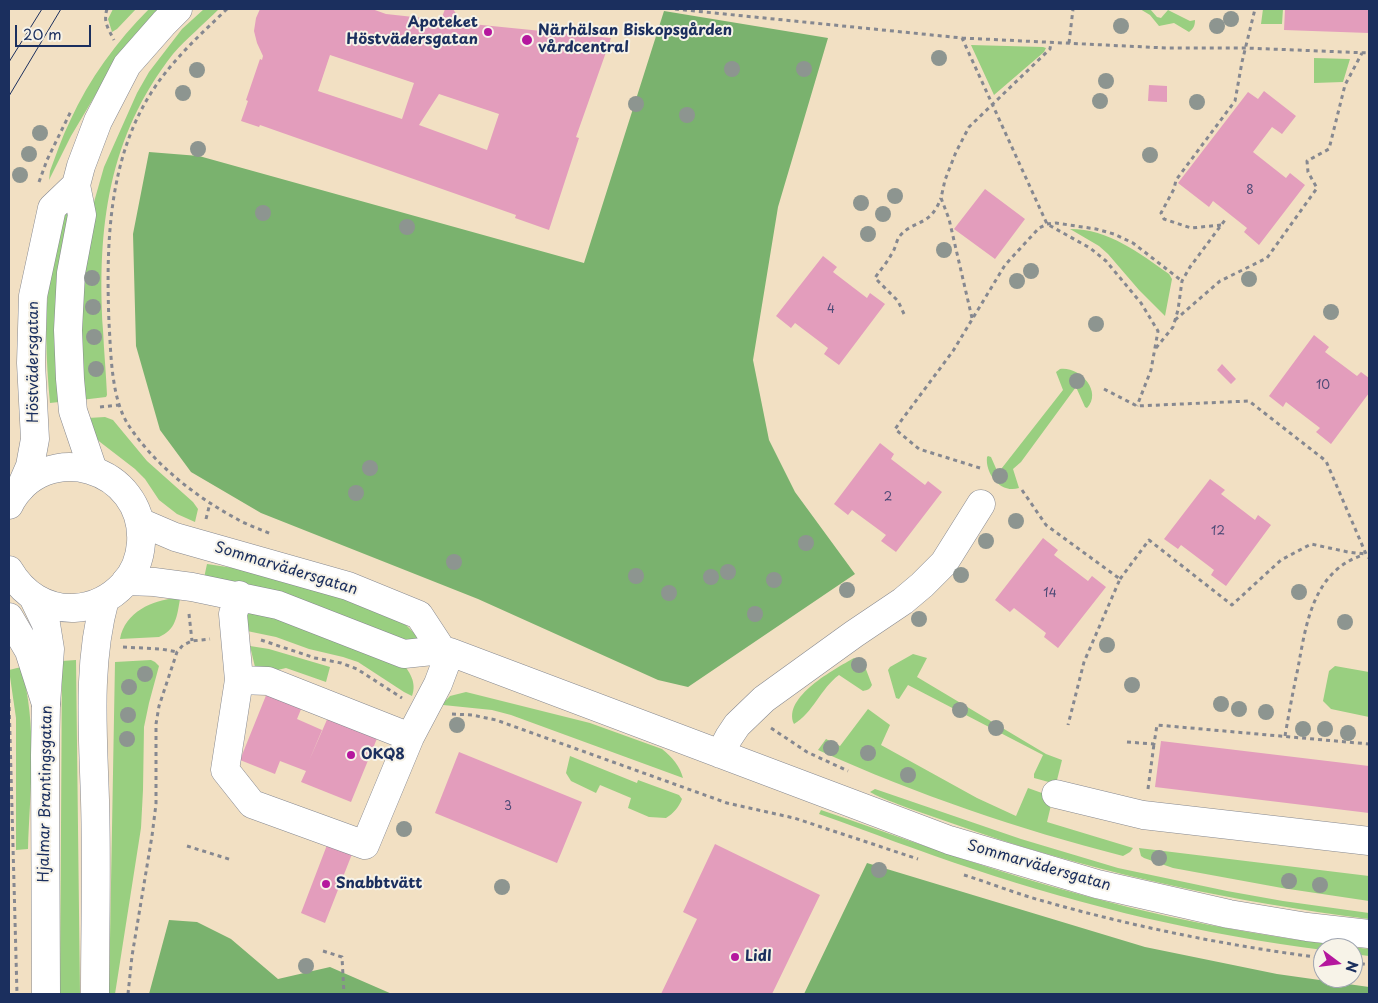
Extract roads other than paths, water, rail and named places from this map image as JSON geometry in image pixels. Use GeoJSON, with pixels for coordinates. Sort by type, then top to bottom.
{"type":"FeatureCollection","features":[{"type":"Feature","properties":{"kind":"street"},"geometry":{"type":"LineString","coordinates":[[93,470],[73,411],[70,379],[68,330],[71,273],[82,215],[76,185],[98,121],[127,65],[178,9]]}},
{"type":"Feature","properties":{"kind":"street","name":"Höstvädersgatan"},"geometry":{"type":"LineString","coordinates":[[12,500],[30,466],[35,439],[30,363],[32,296],[52,208],[76,185]]}},
{"type":"Feature","properties":{"kind":"street","name":"Hjalmar Brantingsgatan"},"geometry":{"type":"LineString","coordinates":[[9,570],[21,588],[33,597],[53,606],[64,608],[85,607],[113,594],[126,581],[139,557],[142,540],[140,522],[131,500],[114,482],[93,470],[71,467],[48,470],[29,481],[12,500]]}},
{"type":"Feature","properties":{"kind":"street"},"geometry":{"type":"LineString","coordinates":[[720,754],[728,737],[764,698],[903,601],[922,585],[944,563],[981,504]]}},
{"type":"Feature","properties":{"kind":"street","name":"Sommarvädersgatan"},"geometry":{"type":"LineString","coordinates":[[140,522],[175,537],[348,586],[419,615],[446,651]]}},
{"type":"Feature","properties":{"kind":"street","name":"Sommarvädersgatan"},"geometry":{"type":"LineString","coordinates":[[126,581],[154,582],[238,595],[278,604],[404,654],[446,651],[949,840],[1097,884],[1229,914],[1307,927],[1369,934]]}},
{"type":"Feature","properties":{"kind":"street"},"geometry":{"type":"LineString","coordinates":[[238,595],[233,614],[239,680],[225,770],[252,804],[365,845],[410,737],[438,684],[446,651]]}},
{"type":"Feature","properties":{"kind":"street","name":"Hjalmar Brantingsgatan"},"geometry":{"type":"LineString","coordinates":[[33,597],[46,624],[50,649],[46,704],[46,994]]}},
{"type":"Feature","properties":{"kind":"street"},"geometry":{"type":"LineString","coordinates":[[95,994],[95,800],[92,740],[94,648],[105,599]]}},
{"type":"Feature","properties":{"kind":"street"},"geometry":{"type":"LineString","coordinates":[[9,617],[29,651],[46,704]]}},
{"type":"Feature","properties":{"kind":"street"},"geometry":{"type":"LineString","coordinates":[[239,680],[268,681],[410,737]]}},
{"type":"Feature","properties":{"kind":"street"},"geometry":{"type":"LineString","coordinates":[[1056,794],[1143,815],[1369,841]]}},
{"type":"Feature","properties":{"kind":"tram line"},"geometry":{"type":"LineString","coordinates":[[9,62],[42,9]]}},
{"type":"Feature","properties":{"kind":"tram line"},"geometry":{"type":"LineString","coordinates":[[9,96],[61,9]]}},
{"type":"Feature","properties":{"kind":"place","name":"Apoteket Höstvädersgatan"},"geometry":{"type":"Point","coordinates":[488,32]}},
{"type":"Feature","properties":{"kind":"place","name":"Närhälsan Biskopsgården vårdcentral"},"geometry":{"type":"Point","coordinates":[527,40]}},
{"type":"Feature","properties":{"kind":"place","name":"OKQ8"},"geometry":{"type":"Point","coordinates":[351,755]}},
{"type":"Feature","properties":{"kind":"place","name":"Snabbtvätt"},"geometry":{"type":"Point","coordinates":[326,884]}},
{"type":"Feature","properties":{"kind":"place","name":"Lidl"},"geometry":{"type":"Point","coordinates":[735,957]}}]}
